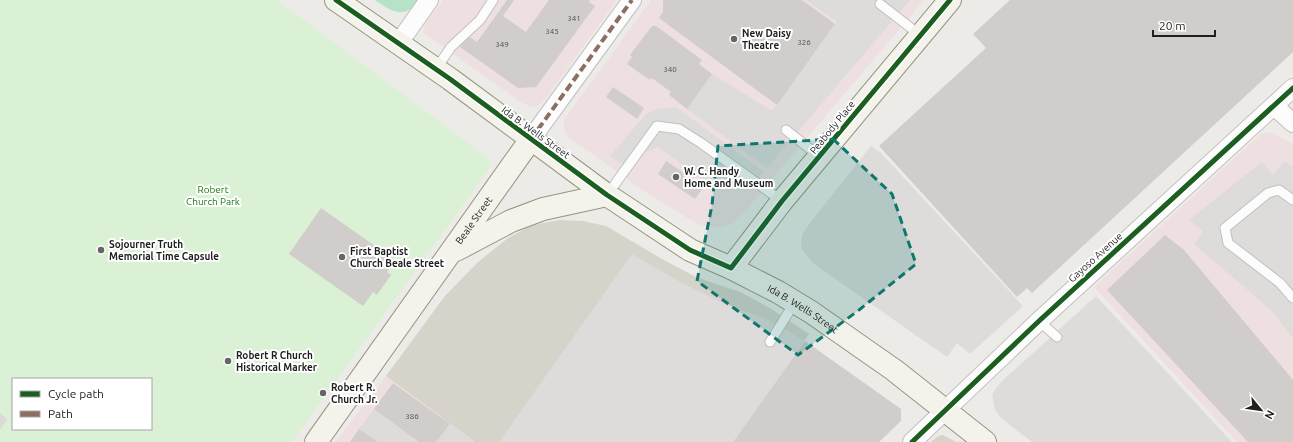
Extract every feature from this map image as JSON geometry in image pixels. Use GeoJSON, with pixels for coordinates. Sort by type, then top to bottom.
{"type":"FeatureCollection","features":[{"type":"Feature","properties":{"kind":"street","name":"Ida B. Wells Street"},"geometry":{"type":"LineString","coordinates":[[336,0],[436,69],[607,194],[690,250],[731,268],[795,302],[894,370],[985,442]]}},
{"type":"Feature","properties":{"kind":"street"},"geometry":{"type":"LineString","coordinates":[[398,44],[429,0]]}},
{"type":"Feature","properties":{"kind":"street","name":"Beale Street"},"geometry":{"type":"LineString","coordinates":[[316,442],[453,251],[531,139],[632,0]]}},
{"type":"Feature","properties":{"kind":"street","name":"Peabody Place"},"geometry":{"type":"LineString","coordinates":[[731,268],[782,201],[950,0]]}},
{"type":"Feature","properties":{"kind":"street","name":"Gayoso Avenue"},"geometry":{"type":"LineString","coordinates":[[912,442],[1039,321],[1293,88]]}},
{"type":"Feature","properties":{"kind":"street"},"geometry":{"type":"LineString","coordinates":[[1274,106],[1293,123]]}},
{"type":"Feature","properties":{"kind":"street"},"geometry":{"type":"LineString","coordinates":[[453,251],[511,221],[543,209],[607,194]]}},
{"type":"Feature","properties":{"kind":"lane"},"geometry":{"type":"LineString","coordinates":[[436,69],[451,47],[480,20],[493,0]]}},
{"type":"Feature","properties":{"kind":"lane"},"geometry":{"type":"LineString","coordinates":[[880,4],[920,35]]}},
{"type":"Feature","properties":{"kind":"lane"},"geometry":{"type":"LineString","coordinates":[[607,194],[657,126],[679,130],[701,142],[782,201]]}},
{"type":"Feature","properties":{"kind":"lane"},"geometry":{"type":"LineString","coordinates":[[786,130],[820,156]]}},
{"type":"Feature","properties":{"kind":"lane"},"geometry":{"type":"LineString","coordinates":[[1293,200],[1279,190],[1268,193],[1226,228],[1228,243],[1280,283],[1293,298]]}},
{"type":"Feature","properties":{"kind":"lane"},"geometry":{"type":"LineString","coordinates":[[770,342],[795,302]]}},
{"type":"Feature","properties":{"kind":"lane"},"geometry":{"type":"LineString","coordinates":[[1039,321],[1057,337]]}},
{"type":"Feature","properties":{"kind":"highlighted area"},"geometry":{"type":"Polygon","coordinates":[[[833,139],[892,194],[916,264],[859,310],[798,355],[697,281],[712,205],[718,146],[833,139]]]}},
{"type":"Feature","properties":{"kind":"shaded area"},"geometry":{"type":"Polygon","coordinates":[[[443,0],[617,0],[544,101],[538,106],[532,107],[522,103],[425,34],[423,31],[426,23],[443,0]]]}},
{"type":"Feature","properties":{"kind":"shaded area"},"geometry":{"type":"Polygon","coordinates":[[[651,0],[924,0],[746,210],[731,224],[720,228],[697,224],[644,191],[567,136],[564,129],[564,120],[651,0]]]}},
{"type":"Feature","properties":{"kind":"shaded area"},"geometry":{"type":"Polygon","coordinates":[[[806,0],[910,0],[767,168],[687,109],[712,74],[772,111],[837,22],[806,0]]]}},
{"type":"Feature","properties":{"kind":"shaded area"},"geometry":{"type":"Polygon","coordinates":[[[676,107],[764,172],[749,188],[735,179],[719,177],[706,182],[658,147],[643,153],[630,170],[610,156],[646,114],[658,109],[676,107]]]}},
{"type":"Feature","properties":{"kind":"shaded area"},"geometry":{"type":"Polygon","coordinates":[[[1271,132],[1293,144],[1293,442],[1237,442],[1094,287],[1261,134],[1271,132]]]}},
{"type":"Feature","properties":{"kind":"shaded area"},"geometry":{"type":"Polygon","coordinates":[[[871,146],[880,152],[1023,306],[970,354],[957,343],[947,357],[814,264],[801,248],[802,235],[810,223],[871,146]]]}},
{"type":"Feature","properties":{"kind":"shaded area"},"geometry":{"type":"Polygon","coordinates":[[[1285,161],[1293,167],[1293,338],[1271,310],[1194,244],[1203,231],[1189,220],[1262,162],[1273,175],[1285,161]]]}},
{"type":"Feature","properties":{"kind":"shaded area"},"geometry":{"type":"Polygon","coordinates":[[[560,220],[583,221],[606,226],[696,277],[740,292],[770,308],[809,334],[731,442],[475,442],[386,376],[445,296],[477,263],[508,238],[532,225],[560,220]]]}},
{"type":"Feature","properties":{"kind":"shaded area"},"geometry":{"type":"Polygon","coordinates":[[[632,254],[682,283],[727,305],[762,317],[805,341],[733,442],[499,442],[632,254]]]}},
{"type":"Feature","properties":{"kind":"shaded area"},"geometry":{"type":"Polygon","coordinates":[[[1096,296],[1232,442],[1032,442],[1002,419],[995,410],[992,394],[1001,382],[1096,296]]]}},
{"type":"Feature","properties":{"kind":"shaded area"},"geometry":{"type":"Polygon","coordinates":[[[386,376],[475,442],[336,442],[386,376]]]}},
{"type":"Feature","properties":{"kind":"shaded area"},"geometry":{"type":"Polygon","coordinates":[[[374,409],[419,442],[378,442],[359,429],[374,409]]]}},
{"type":"Feature","properties":{"kind":"shaded area"},"geometry":{"type":"Polygon","coordinates":[[[0,413],[8,419],[0,430],[0,413]]]}},
{"type":"Feature","properties":{"kind":"shaded area"},"geometry":{"type":"Polygon","coordinates":[[[450,424],[475,442],[436,442],[450,424]]]}},
{"type":"Feature","properties":{"kind":"shaded area"},"geometry":{"type":"Polygon","coordinates":[[[943,435],[956,442],[931,442],[938,436],[943,435]]]}},
{"type":"Feature","properties":{"kind":"green space","name":"Robert Church Park"},"geometry":{"type":"Polygon","coordinates":[[[0,0],[277,0],[491,160],[489,169],[292,442],[0,442],[0,430],[8,419],[0,413],[0,0]]]}},
{"type":"Feature","properties":{"kind":"green space"},"geometry":{"type":"Polygon","coordinates":[[[375,0],[419,0],[408,10],[398,12],[392,11],[375,0]]]}},
{"type":"Feature","properties":{"kind":"building"},"geometry":{"type":"Polygon","coordinates":[[[507,0],[514,0],[503,16],[526,32],[549,0],[590,0],[589,2],[595,6],[536,87],[518,88],[460,47],[468,36],[477,42],[507,0]]]}},
{"type":"Feature","properties":{"kind":"building","name":"New Daisy Theatre"},"geometry":{"type":"Polygon","coordinates":[[[663,0],[802,0],[835,24],[777,105],[659,18],[663,12],[663,0]]]}},
{"type":"Feature","properties":{"kind":"building"},"geometry":{"type":"Polygon","coordinates":[[[1010,0],[1293,0],[1293,52],[1032,293],[1027,288],[1017,297],[879,146],[986,48],[973,34],[1010,0]]]}},
{"type":"Feature","properties":{"kind":"building"},"geometry":{"type":"Polygon","coordinates":[[[652,26],[656,26],[702,60],[699,64],[712,74],[687,109],[669,95],[671,92],[652,78],[650,80],[627,64],[632,57],[630,55],[652,26]]]}},
{"type":"Feature","properties":{"kind":"building"},"geometry":{"type":"Polygon","coordinates":[[[613,87],[644,108],[637,119],[606,97],[613,87]]]}},
{"type":"Feature","properties":{"kind":"building"},"geometry":{"type":"Polygon","coordinates":[[[666,161],[704,186],[695,199],[658,174],[666,161]]]}},
{"type":"Feature","properties":{"kind":"building","name":"First Baptist Church Beale Street"},"geometry":{"type":"Polygon","coordinates":[[[321,208],[395,260],[387,272],[391,275],[377,295],[373,292],[363,306],[289,254],[321,208]]]}},
{"type":"Feature","properties":{"kind":"building"},"geometry":{"type":"Polygon","coordinates":[[[1165,235],[1184,250],[1293,380],[1293,442],[1248,442],[1107,290],[1165,235]]]}},
{"type":"Feature","properties":{"kind":"building"},"geometry":{"type":"Polygon","coordinates":[[[805,341],[901,409],[901,421],[879,442],[733,442],[805,341]]]}},
{"type":"Feature","properties":{"kind":"building"},"geometry":{"type":"Polygon","coordinates":[[[393,383],[450,424],[436,442],[419,442],[374,409],[393,383]]]}},
{"type":"Feature","properties":{"kind":"building"},"geometry":{"type":"Polygon","coordinates":[[[359,429],[378,442],[350,442],[359,429]]]}},
{"type":"Feature","properties":{"kind":"marked path"},"geometry":{"type":"LineString","coordinates":[[531,139],[632,0]]}},
{"type":"Feature","properties":{"kind":"cycle path"},"geometry":{"type":"LineString","coordinates":[[336,0],[450,79],[607,195],[690,250],[731,268],[782,201],[950,0]]}},
{"type":"Feature","properties":{"kind":"cycle path"},"geometry":{"type":"LineString","coordinates":[[912,442],[1039,321],[1293,88]]}},
{"type":"Feature","properties":{"kind":"place","name":"New Daisy Theatre"},"geometry":{"type":"Point","coordinates":[734,39]}},
{"type":"Feature","properties":{"kind":"place","name":"W. C. Handy Home and Museum"},"geometry":{"type":"Point","coordinates":[676,177]}},
{"type":"Feature","properties":{"kind":"place","name":"Sojourner Truth Memorial Time Capsule"},"geometry":{"type":"Point","coordinates":[101,250]}},
{"type":"Feature","properties":{"kind":"place","name":"First Baptist Church Beale Street"},"geometry":{"type":"Point","coordinates":[342,257]}},
{"type":"Feature","properties":{"kind":"place","name":"Robert R Church Historical Marker"},"geometry":{"type":"Point","coordinates":[228,361]}},
{"type":"Feature","properties":{"kind":"place","name":"Robert R. Church Jr."},"geometry":{"type":"Point","coordinates":[323,393]}}]}
